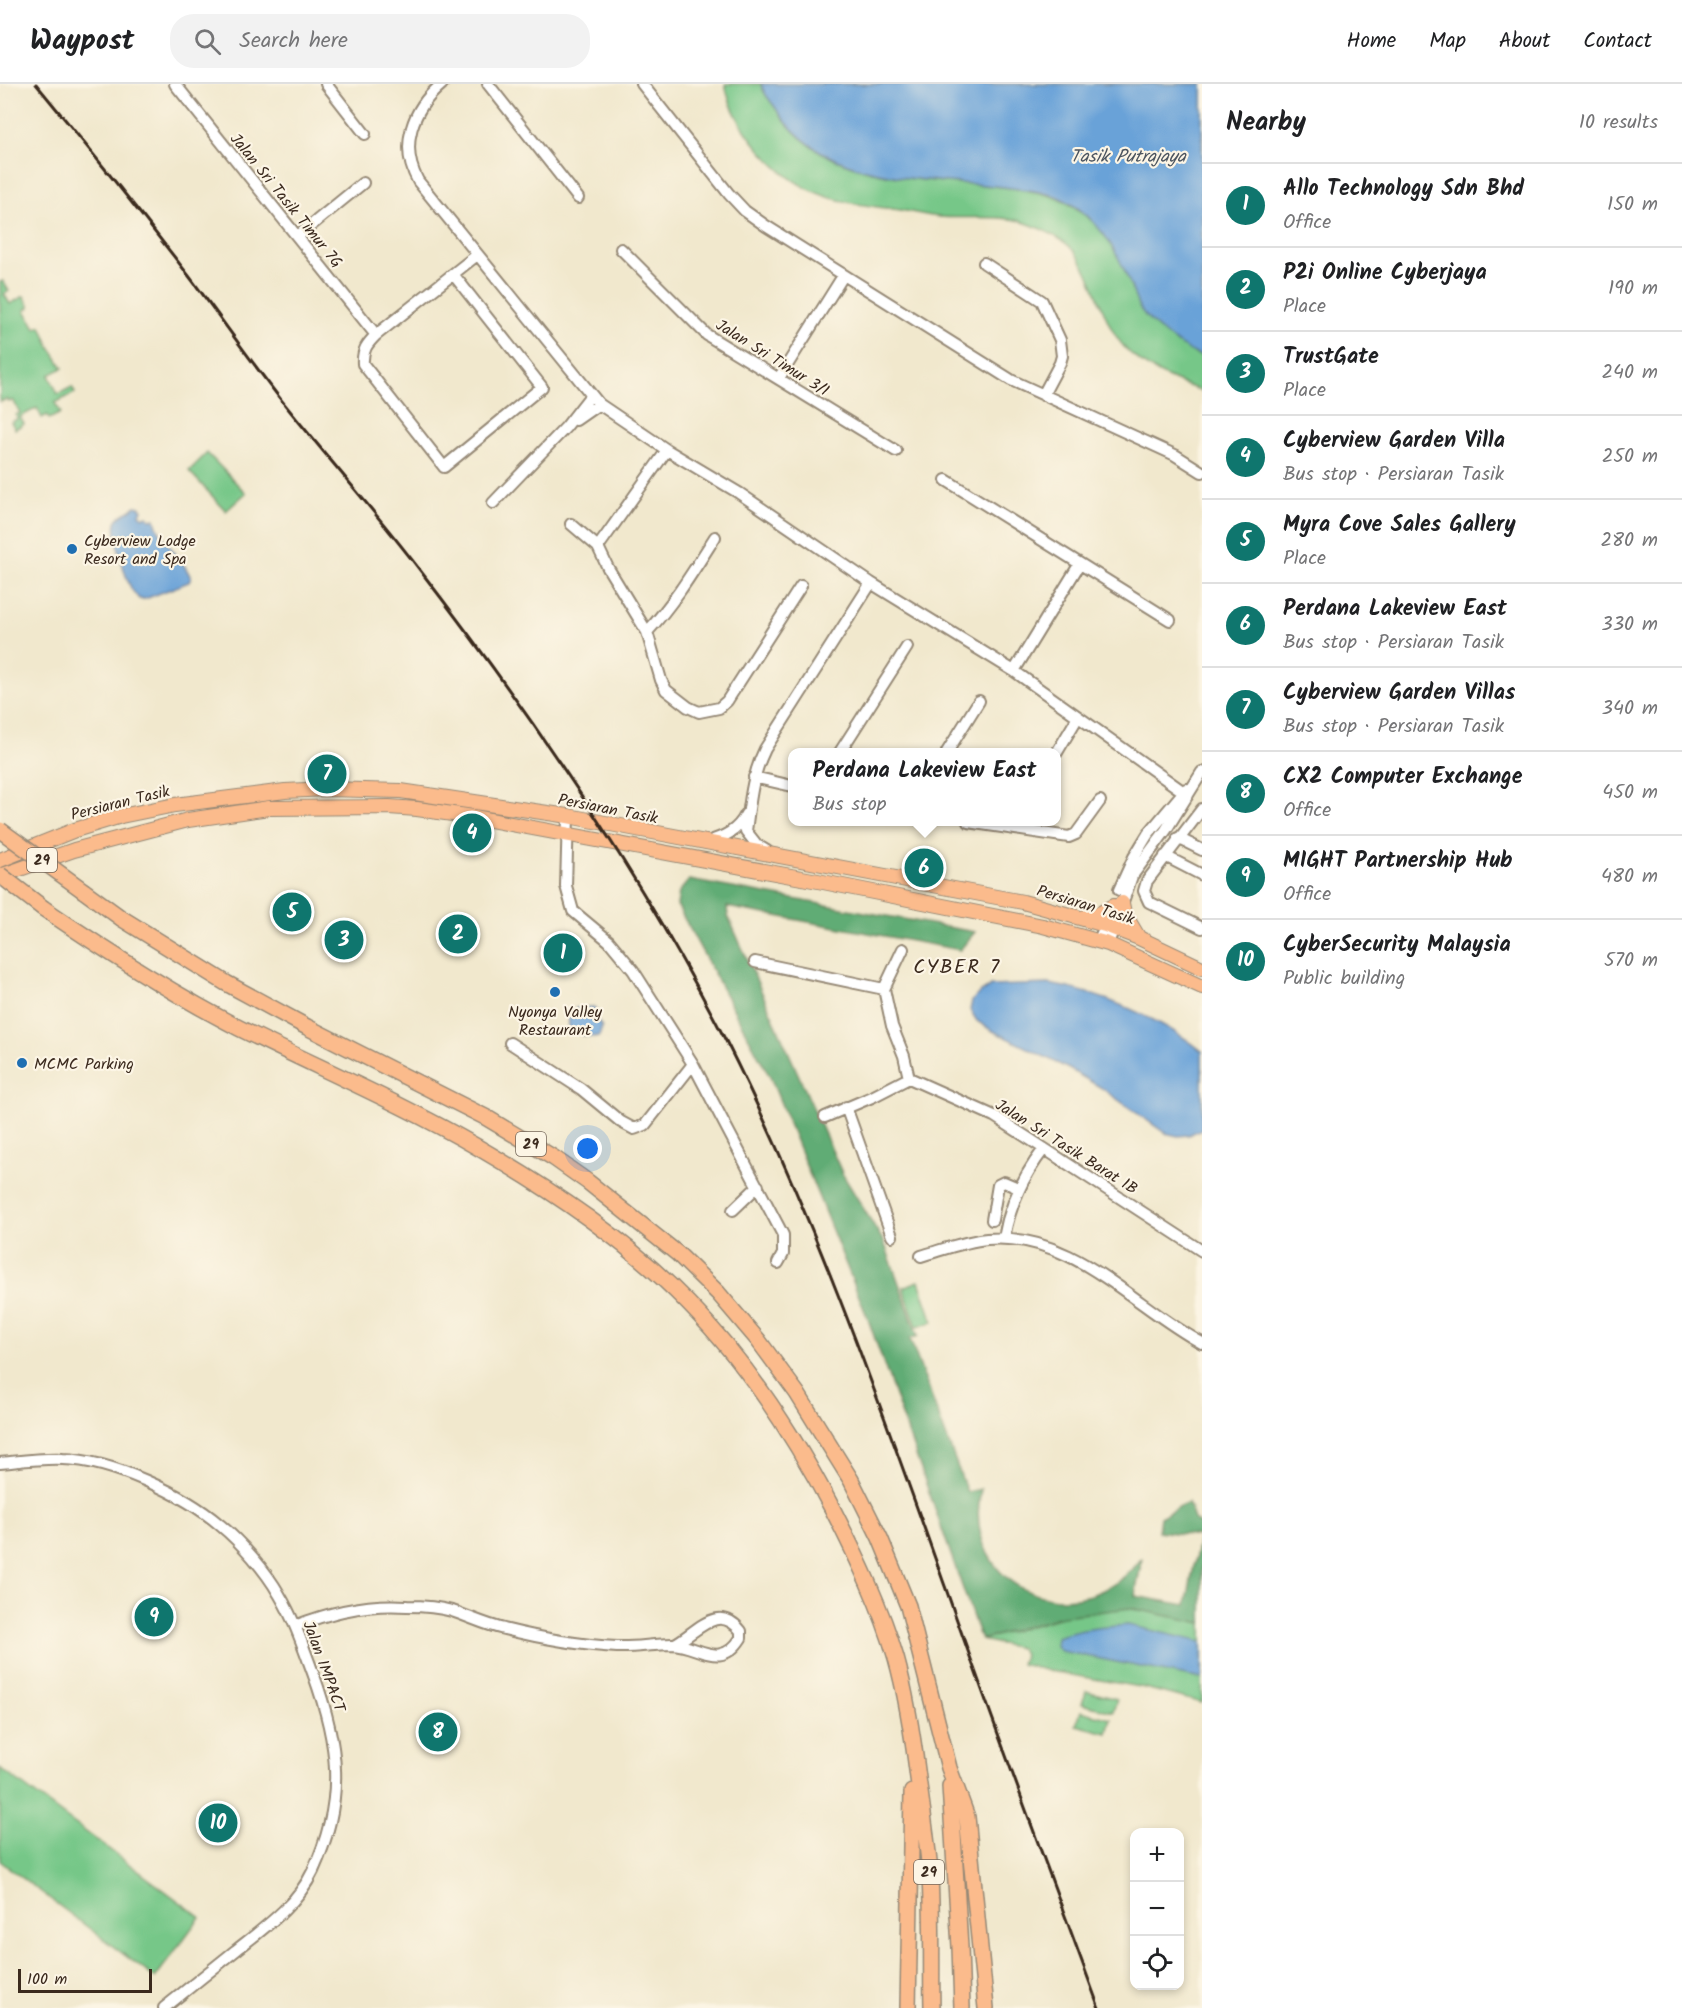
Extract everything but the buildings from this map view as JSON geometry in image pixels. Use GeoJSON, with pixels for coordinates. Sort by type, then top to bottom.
{"type":"FeatureCollection","features":[{"type":"Feature","properties":{"kind":"highway","name":"29"},"geometry":{"type":"LineString","coordinates":[[0,830],[122,918],[226,983],[307,1027],[487,1118],[554,1158],[617,1204],[678,1254],[701,1275],[758,1340],[797,1393],[845,1471],[871,1520],[908,1606],[948,1768],[954,1828],[962,2008]]}},
{"type":"Feature","properties":{"kind":"highway","name":"29"},"geometry":{"type":"LineString","coordinates":[[0,876],[96,944],[190,1001],[237,1027],[406,1108],[522,1173],[598,1226],[671,1286],[710,1327],[754,1382],[785,1426],[819,1484],[844,1531],[879,1610],[896,1658],[913,1738],[928,1862],[932,2008]]}},
{"type":"Feature","properties":{"kind":"highway"},"geometry":{"type":"LineString","coordinates":[[908,2008],[913,1738]]}},
{"type":"Feature","properties":{"kind":"highway"},"geometry":{"type":"LineString","coordinates":[[948,1768],[967,1817],[986,2008]]}},
{"type":"Feature","properties":{"kind":"main road","name":"Persiaran Tasik"},"geometry":{"type":"LineString","coordinates":[[0,860],[75,830],[122,816],[176,804],[285,791],[327,789],[401,791],[568,816],[1023,902],[1109,926],[1140,938],[1202,968]]}},
{"type":"Feature","properties":{"kind":"main road","name":"Persiaran Tasik"},"geometry":{"type":"LineString","coordinates":[[0,876],[74,850],[180,821],[269,808],[417,809],[567,834],[1020,921],[1104,942],[1202,987]]}},
{"type":"Feature","properties":{"kind":"main road"},"geometry":{"type":"LineString","coordinates":[[1082,917],[1099,914],[1118,904],[1140,938]]}},
{"type":"Feature","properties":{"kind":"street","name":"Jalan Sri Tasik Timur 7G"},"geometry":{"type":"LineString","coordinates":[[175,84],[376,335]]}},
{"type":"Feature","properties":{"kind":"street"},"geometry":{"type":"LineString","coordinates":[[326,84],[365,134]]}},
{"type":"Feature","properties":{"kind":"street"},"geometry":{"type":"LineString","coordinates":[[442,84],[426,100],[411,128],[410,161],[418,181],[595,399],[667,450],[739,493],[871,584],[1014,671],[1185,794]]}},
{"type":"Feature","properties":{"kind":"street"},"geometry":{"type":"LineString","coordinates":[[488,84],[578,198]]}},
{"type":"Feature","properties":{"kind":"street"},"geometry":{"type":"LineString","coordinates":[[642,84],[729,194],[746,211],[843,276],[1002,375],[1175,454],[1202,472]]}},
{"type":"Feature","properties":{"kind":"street"},"geometry":{"type":"LineString","coordinates":[[298,236],[363,183]]}},
{"type":"Feature","properties":{"kind":"street","name":"Jalan Sri Timur 3/1"},"geometry":{"type":"LineString","coordinates":[[621,249],[697,326],[717,342],[896,451]]}},
{"type":"Feature","properties":{"kind":"street"},"geometry":{"type":"LineString","coordinates":[[453,274],[542,384],[541,389],[444,467],[363,364],[362,354],[366,345],[376,335],[453,274],[477,255]]}},
{"type":"Feature","properties":{"kind":"street"},"geometry":{"type":"LineString","coordinates":[[984,263],[1042,301],[1053,323],[1060,340],[1062,356],[1042,395]]}},
{"type":"Feature","properties":{"kind":"street"},"geometry":{"type":"LineString","coordinates":[[779,378],[843,276]]}},
{"type":"Feature","properties":{"kind":"street"},"geometry":{"type":"LineString","coordinates":[[493,503],[595,399]]}},
{"type":"Feature","properties":{"kind":"street"},"geometry":{"type":"LineString","coordinates":[[598,547],[667,450]]}},
{"type":"Feature","properties":{"kind":"street"},"geometry":{"type":"LineString","coordinates":[[946,480],[1170,620]]}},
{"type":"Feature","properties":{"kind":"street"},"geometry":{"type":"LineString","coordinates":[[571,524],[598,547],[608,568],[647,632],[666,690],[688,707],[699,712],[719,708],[728,700],[801,586]]}},
{"type":"Feature","properties":{"kind":"street"},"geometry":{"type":"LineString","coordinates":[[647,632],[687,582],[715,537]]}},
{"type":"Feature","properties":{"kind":"street"},"geometry":{"type":"LineString","coordinates":[[1014,671],[1079,565]]}},
{"type":"Feature","properties":{"kind":"street"},"geometry":{"type":"LineString","coordinates":[[775,856],[757,845],[746,831],[754,777],[765,749],[871,584]]}},
{"type":"Feature","properties":{"kind":"street"},"geometry":{"type":"LineString","coordinates":[[843,748],[907,647]]}},
{"type":"Feature","properties":{"kind":"street"},"geometry":{"type":"LineString","coordinates":[[950,748],[979,701]]}},
{"type":"Feature","properties":{"kind":"street"},"geometry":{"type":"LineString","coordinates":[[1060,748],[1078,717]]}},
{"type":"Feature","properties":{"kind":"street"},"geometry":{"type":"LineString","coordinates":[[1104,942],[1129,874],[1148,834],[1171,814],[1202,772]]}},
{"type":"Feature","properties":{"kind":"street"},"geometry":{"type":"LineString","coordinates":[[754,777],[788,785]]}},
{"type":"Feature","properties":{"kind":"street"},"geometry":{"type":"LineString","coordinates":[[1016,826],[1069,837],[1076,834],[1100,801]]}},
{"type":"Feature","properties":{"kind":"street"},"geometry":{"type":"LineString","coordinates":[[704,843],[726,836],[736,829],[749,809]]}},
{"type":"Feature","properties":{"kind":"street"},"geometry":{"type":"LineString","coordinates":[[1202,809],[1147,881],[1145,895],[1149,902],[1202,928]]}},
{"type":"Feature","properties":{"kind":"street"},"geometry":{"type":"LineString","coordinates":[[568,816],[566,886],[573,911],[609,941],[633,970],[693,1064],[783,1235],[783,1254],[778,1263]]}},
{"type":"Feature","properties":{"kind":"street"},"geometry":{"type":"LineString","coordinates":[[1178,838],[1202,850]]}},
{"type":"Feature","properties":{"kind":"street"},"geometry":{"type":"LineString","coordinates":[[1166,856],[1202,875]]}},
{"type":"Feature","properties":{"kind":"street"},"geometry":{"type":"LineString","coordinates":[[825,1116],[872,1097],[909,1078],[904,1056],[892,1026],[884,988],[903,949]]}},
{"type":"Feature","properties":{"kind":"street"},"geometry":{"type":"LineString","coordinates":[[755,962],[884,988]]}},
{"type":"Feature","properties":{"kind":"street"},"geometry":{"type":"LineString","coordinates":[[510,1043],[581,1089],[628,1127],[634,1129],[645,1125],[693,1064]]}},
{"type":"Feature","properties":{"kind":"street","name":"Jalan Sri Tasik Barat 1B"},"geometry":{"type":"LineString","coordinates":[[909,1078],[994,1116],[1198,1248]]}},
{"type":"Feature","properties":{"kind":"street"},"geometry":{"type":"LineString","coordinates":[[846,1107],[892,1236]]}},
{"type":"Feature","properties":{"kind":"street"},"geometry":{"type":"LineString","coordinates":[[1004,1238],[1010,1209],[1018,1188],[1044,1149]]}},
{"type":"Feature","properties":{"kind":"street"},"geometry":{"type":"LineString","coordinates":[[992,1220],[998,1185],[1004,1182],[1018,1188]]}},
{"type":"Feature","properties":{"kind":"street"},"geometry":{"type":"LineString","coordinates":[[733,1210],[758,1186]]}},
{"type":"Feature","properties":{"kind":"street"},"geometry":{"type":"LineString","coordinates":[[1198,1248],[1202,1237]]}},
{"type":"Feature","properties":{"kind":"street"},"geometry":{"type":"LineString","coordinates":[[921,1256],[974,1241],[1004,1238],[1047,1246],[1081,1262],[1159,1318],[1202,1343]]}},
{"type":"Feature","properties":{"kind":"street","name":"Jalan IMPACT"},"geometry":{"type":"LineString","coordinates":[[0,1463],[49,1459],[78,1460],[114,1468],[164,1489],[221,1525],[279,1592],[295,1626],[328,1716],[336,1759],[336,1785],[329,1832],[312,1872],[303,1888],[279,1916],[164,2008]]}},
{"type":"Feature","properties":{"kind":"street"},"geometry":{"type":"LineString","coordinates":[[295,1626],[317,1617],[378,1605],[408,1606],[449,1610],[503,1629],[559,1640],[618,1647],[675,1644],[704,1653],[721,1655],[730,1651],[737,1644],[741,1638],[741,1631],[730,1621],[717,1618],[702,1625],[675,1644]]}},
{"type":"Feature","properties":{"kind":"green space"},"geometry":{"type":"Polygon","coordinates":[[[725,84],[761,84],[766,95],[797,134],[821,152],[848,165],[909,178],[1037,192],[1054,197],[1079,210],[1106,237],[1117,253],[1129,281],[1138,292],[1195,354],[1202,356],[1202,391],[1155,371],[1130,353],[1105,315],[1080,259],[1061,240],[1037,227],[1017,220],[935,216],[846,202],[815,192],[786,174],[758,148],[737,116],[725,84]]]}},
{"type":"Feature","properties":{"kind":"green space"},"geometry":{"type":"Polygon","coordinates":[[[3,281],[9,291],[4,294],[10,304],[24,296],[30,307],[25,310],[35,328],[41,326],[63,368],[49,375],[58,394],[72,387],[75,393],[55,403],[61,413],[49,419],[47,415],[42,418],[37,408],[20,417],[24,424],[15,429],[11,422],[17,419],[16,415],[20,413],[13,400],[9,402],[7,399],[0,402],[0,282],[3,281]]]}},
{"type":"Feature","properties":{"kind":"green space"},"geometry":{"type":"Polygon","coordinates":[[[207,453],[246,493],[226,511],[189,471],[207,453]]]}},
{"type":"Feature","properties":{"kind":"green space"},"geometry":{"type":"Polygon","coordinates":[[[689,880],[975,932],[960,950],[727,907],[728,916],[843,1175],[884,1242],[918,1336],[910,1339],[967,1492],[981,1489],[979,1525],[988,1554],[1006,1577],[1030,1592],[1058,1599],[1088,1596],[1116,1582],[1142,1558],[1135,1596],[1186,1605],[1200,1536],[1158,1531],[1160,1517],[1188,1502],[1194,1519],[1202,1526],[1202,1623],[1130,1608],[1063,1616],[981,1640],[868,1319],[771,1079],[677,905],[679,892],[689,880]]]}},
{"type":"Feature","properties":{"kind":"green space"},"geometry":{"type":"Polygon","coordinates":[[[919,1281],[933,1322],[917,1327],[903,1287],[919,1281]]]}},
{"type":"Feature","properties":{"kind":"green space"},"geometry":{"type":"Polygon","coordinates":[[[1125,1608],[1202,1620],[1202,1703],[1145,1688],[1021,1664],[1024,1655],[1020,1648],[981,1640],[1086,1610],[1125,1608]]]}},
{"type":"Feature","properties":{"kind":"green space"},"geometry":{"type":"Polygon","coordinates":[[[1086,1691],[1117,1699],[1113,1712],[1082,1704],[1086,1691]]]}},
{"type":"Feature","properties":{"kind":"green space"},"geometry":{"type":"Polygon","coordinates":[[[1081,1711],[1111,1719],[1107,1733],[1076,1725],[1081,1711]]]}},
{"type":"Feature","properties":{"kind":"green space"},"geometry":{"type":"Polygon","coordinates":[[[0,1768],[200,1917],[155,1978],[0,1861],[0,1768]]]}},
{"type":"Feature","properties":{"kind":"water","name":"Tasik Putrajaya"},"geometry":{"type":"Polygon","coordinates":[[[761,84],[1202,84],[1202,356],[1178,343],[1146,316],[1139,307],[1110,243],[1093,221],[1071,203],[1038,192],[911,178],[850,165],[822,152],[797,134],[768,98],[761,84]]]}},
{"type":"Feature","properties":{"kind":"water"},"geometry":{"type":"Polygon","coordinates":[[[135,506],[142,510],[140,514],[143,518],[147,516],[155,519],[161,534],[183,563],[191,578],[189,582],[145,599],[139,599],[131,588],[117,543],[117,520],[135,506]]]}},
{"type":"Feature","properties":{"kind":"water"},"geometry":{"type":"Polygon","coordinates":[[[1049,984],[1088,993],[1129,1008],[1168,1028],[1202,1051],[1202,1129],[1188,1135],[1178,1136],[1165,1133],[1100,1087],[991,1030],[977,1021],[970,1010],[972,1001],[979,993],[991,986],[1049,984]]]}},
{"type":"Feature","properties":{"kind":"water"},"geometry":{"type":"Polygon","coordinates":[[[594,1007],[597,1012],[596,1018],[602,1027],[599,1036],[583,1035],[570,1028],[568,1021],[570,1014],[576,1008],[594,1007]]]}},
{"type":"Feature","properties":{"kind":"water"},"geometry":{"type":"Polygon","coordinates":[[[1128,1625],[1202,1642],[1202,1679],[1061,1651],[1056,1647],[1057,1637],[1066,1634],[1128,1625]]]}},
{"type":"Feature","properties":{"kind":"railway"},"geometry":{"type":"LineString","coordinates":[[36,84],[201,291],[282,401],[400,544],[501,679],[582,796],[657,916],[692,978],[758,1107],[789,1175],[845,1312],[1099,2008]]}},
{"type":"Feature","properties":{"kind":"place","name":"Cyberview Lodge Resort and Spa"},"geometry":{"type":"Point","coordinates":[72,549]}},
{"type":"Feature","properties":{"kind":"place","name":"Cyberview Garden Villas"},"geometry":{"type":"Point","coordinates":[327,774]}},
{"type":"Feature","properties":{"kind":"place","name":"Cyberview Garden Villa"},"geometry":{"type":"Point","coordinates":[472,833]}},
{"type":"Feature","properties":{"kind":"place","name":"Perdana Lakeview East"},"geometry":{"type":"Point","coordinates":[924,868]}},
{"type":"Feature","properties":{"kind":"place","name":"Myra Cove Sales Gallery"},"geometry":{"type":"Point","coordinates":[292,912]}},
{"type":"Feature","properties":{"kind":"place","name":"P2i Online Cyberjaya"},"geometry":{"type":"Point","coordinates":[458,934]}},
{"type":"Feature","properties":{"kind":"place","name":"TrustGate"},"geometry":{"type":"Point","coordinates":[344,940]}},
{"type":"Feature","properties":{"kind":"place","name":"Allo Technology Sdn Bhd"},"geometry":{"type":"Point","coordinates":[563,953]}},
{"type":"Feature","properties":{"kind":"place","name":"Nyonya Valley Restaurant"},"geometry":{"type":"Point","coordinates":[555,992]}},
{"type":"Feature","properties":{"kind":"place","name":"MCMC Parking"},"geometry":{"type":"Point","coordinates":[22,1063]}},
{"type":"Feature","properties":{"kind":"place","name":"MIGHT Partnership Hub"},"geometry":{"type":"Point","coordinates":[154,1617]}},
{"type":"Feature","properties":{"kind":"place","name":"CX2 Computer Exchange"},"geometry":{"type":"Point","coordinates":[438,1732]}},
{"type":"Feature","properties":{"kind":"place","name":"CyberSecurity Malaysia"},"geometry":{"type":"Point","coordinates":[218,1823]}},
{"type":"Feature","properties":{"kind":"district","name":"CYBER 7"},"geometry":{"type":"Point","coordinates":[957,966]}}]}
